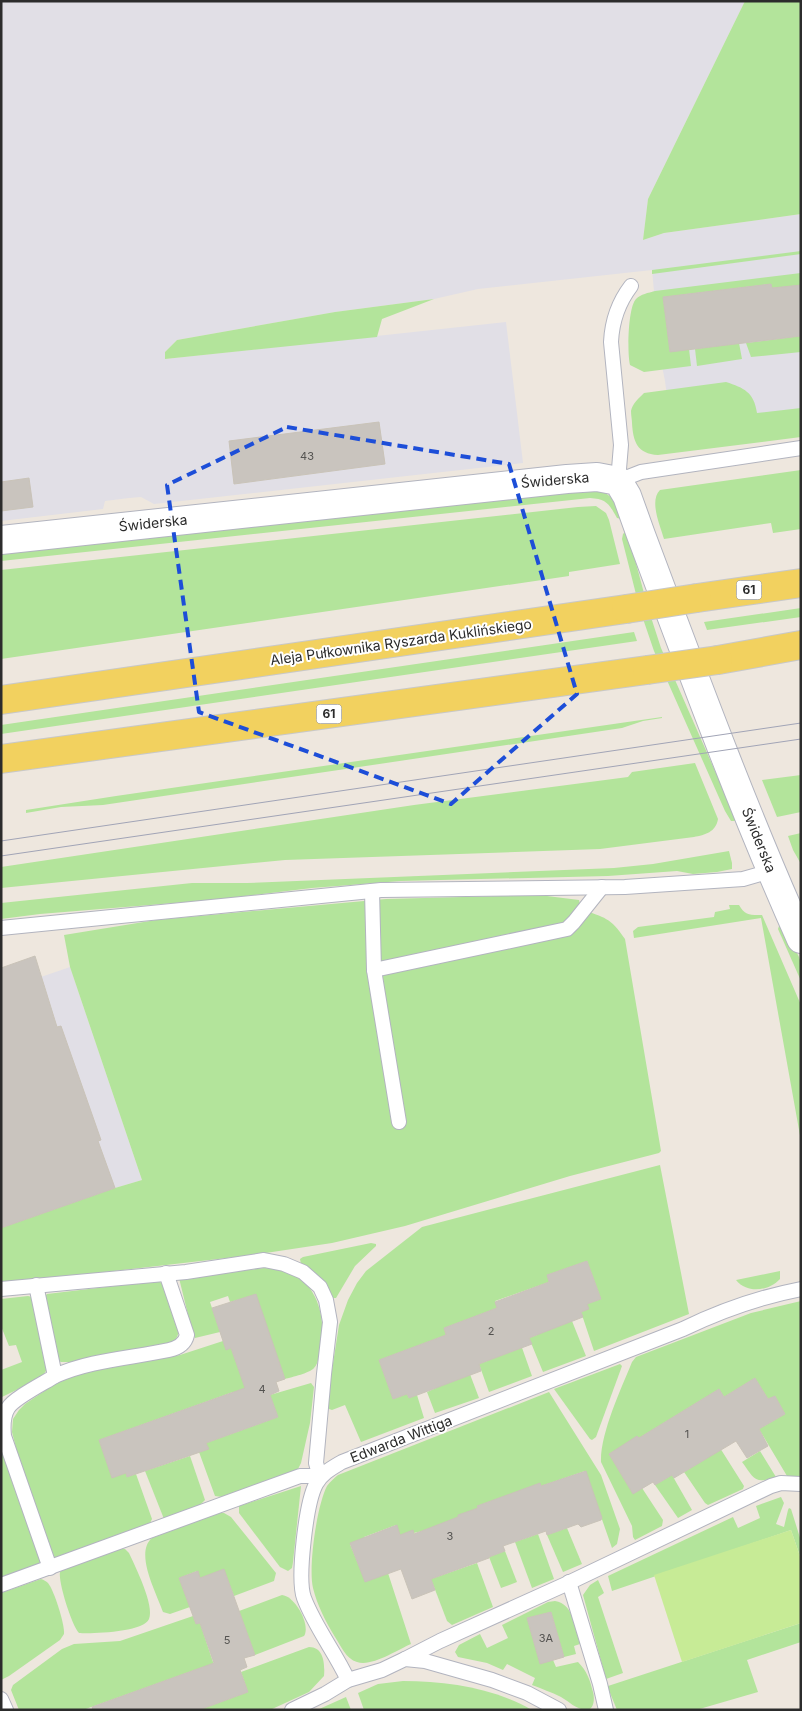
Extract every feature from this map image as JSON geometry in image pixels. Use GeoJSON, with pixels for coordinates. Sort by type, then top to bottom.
{"type":"FeatureCollection","features":[{"type":"Feature","properties":{"kind":"main road","name":"Aleja Pułkownika Ryszarda Kuklińskiego"},"geometry":{"type":"LineString","coordinates":[[8,697],[801,583]]}},
{"type":"Feature","properties":{"kind":"main road","name":"61"},"geometry":{"type":"LineString","coordinates":[[5,759],[718,660],[801,646]]}},
{"type":"Feature","properties":{"kind":"street","name":"Świderska"},"geometry":{"type":"LineString","coordinates":[[1,540],[597,476],[618,481],[628,496],[641,536],[770,871],[801,939]]}},
{"type":"Feature","properties":{"kind":"lane"},"geometry":{"type":"LineString","coordinates":[[631,286],[619,302],[612,328],[611,342],[622,445],[618,481],[641,472],[801,448]]}},
{"type":"Feature","properties":{"kind":"lane"},"geometry":{"type":"LineString","coordinates":[[1,928],[372,891],[602,887],[742,878],[770,871]]}},
{"type":"Feature","properties":{"kind":"lane"},"geometry":{"type":"LineString","coordinates":[[374,970],[567,929],[602,887]]}},
{"type":"Feature","properties":{"kind":"lane"},"geometry":{"type":"LineString","coordinates":[[372,891],[374,970],[399,1122]]}},
{"type":"Feature","properties":{"kind":"lane"},"geometry":{"type":"LineString","coordinates":[[1,1289],[186,1272],[264,1260],[284,1264],[302,1272],[320,1287],[326,1300],[330,1322],[316,1463],[321,1476]]}},
{"type":"Feature","properties":{"kind":"lane"},"geometry":{"type":"LineString","coordinates":[[50,1568],[4,1436],[3,1423],[8,1407],[22,1396],[67,1370],[169,1350],[182,1345],[187,1335],[166,1273]]}},
{"type":"Feature","properties":{"kind":"lane"},"geometry":{"type":"LineString","coordinates":[[36,1285],[55,1376]]}},
{"type":"Feature","properties":{"kind":"lane","name":"Edwarda Wittiga"},"geometry":{"type":"LineString","coordinates":[[321,1476],[342,1462],[710,1316],[757,1300],[801,1289]]}},
{"type":"Feature","properties":{"kind":"lane"},"geometry":{"type":"LineString","coordinates":[[1,1585],[300,1476],[321,1476]]}},
{"type":"Feature","properties":{"kind":"lane"},"geometry":{"type":"LineString","coordinates":[[321,1476],[315,1485],[311,1499],[301,1569],[301,1582],[303,1596],[310,1612],[337,1657],[348,1680]]}},
{"type":"Feature","properties":{"kind":"lane"},"geometry":{"type":"LineString","coordinates":[[292,1710],[326,1694],[348,1680],[382,1670],[771,1486],[781,1483],[801,1484]]}},
{"type":"Feature","properties":{"kind":"lane"},"geometry":{"type":"LineString","coordinates":[[569,1582],[606,1710]]}},
{"type":"Feature","properties":{"kind":"lane"},"geometry":{"type":"LineString","coordinates":[[405,1659],[425,1661],[498,1682],[541,1700],[559,1710]]}},
{"type":"Feature","properties":{"kind":"lane"},"geometry":{"type":"LineString","coordinates":[[1,1698],[6,1710]]}},
{"type":"Feature","properties":{"kind":"highlighted area"},"geometry":{"type":"Polygon","coordinates":[[[287,427],[509,464],[577,694],[451,804],[199,712],[167,485],[287,427]]]}},
{"type":"Feature","properties":{"kind":"shaded area"},"geometry":{"type":"Polygon","coordinates":[[[1,1],[745,1],[648,199],[643,240],[664,233],[801,214],[801,427],[673,441],[662,366],[638,300],[654,291],[652,270],[478,289],[434,299],[335,312],[177,340],[165,352],[165,359],[506,322],[523,463],[154,504],[141,497],[129,498],[105,501],[103,509],[1,521],[1,1]]]}},
{"type":"Feature","properties":{"kind":"shaded area"},"geometry":{"type":"Polygon","coordinates":[[[70,967],[142,1180],[1,1228],[1,996],[43,981],[41,977],[70,967]]]}},
{"type":"Feature","properties":{"kind":"green space"},"geometry":{"type":"Polygon","coordinates":[[[745,1],[801,1],[801,214],[664,233],[643,240],[648,199],[745,1]]]}},
{"type":"Feature","properties":{"kind":"green space"},"geometry":{"type":"Polygon","coordinates":[[[801,251],[801,254],[652,274],[652,270],[801,251]]]}},
{"type":"Feature","properties":{"kind":"green space"},"geometry":{"type":"Polygon","coordinates":[[[801,273],[801,285],[772,288],[771,284],[663,297],[670,351],[689,349],[691,366],[644,372],[630,365],[628,341],[631,311],[636,299],[640,296],[655,291],[801,273]]]}},
{"type":"Feature","properties":{"kind":"green space"},"geometry":{"type":"Polygon","coordinates":[[[434,299],[382,319],[377,337],[165,359],[165,352],[177,340],[335,312],[434,299]]]}},
{"type":"Feature","properties":{"kind":"green space"},"geometry":{"type":"Polygon","coordinates":[[[801,336],[801,352],[751,357],[746,343],[801,336]]]}},
{"type":"Feature","properties":{"kind":"green space"},"geometry":{"type":"Polygon","coordinates":[[[739,343],[742,359],[697,366],[695,349],[739,343]]]}},
{"type":"Feature","properties":{"kind":"green space"},"geometry":{"type":"Polygon","coordinates":[[[726,382],[738,386],[751,396],[757,413],[801,408],[801,437],[658,455],[645,452],[635,441],[631,411],[634,404],[644,393],[726,382]]]}},
{"type":"Feature","properties":{"kind":"green space"},"geometry":{"type":"Polygon","coordinates":[[[801,470],[801,529],[773,533],[771,523],[664,539],[655,507],[655,500],[660,490],[801,470]]]}},
{"type":"Feature","properties":{"kind":"green space"},"geometry":{"type":"Polygon","coordinates":[[[538,490],[601,491],[613,499],[625,520],[617,518],[604,501],[590,498],[1,561],[1,551],[538,490]]]}},
{"type":"Feature","properties":{"kind":"green space"},"geometry":{"type":"Polygon","coordinates":[[[596,506],[606,513],[609,520],[620,564],[569,572],[569,576],[1,659],[1,570],[596,506]]]}},
{"type":"Feature","properties":{"kind":"green space"},"geometry":{"type":"Polygon","coordinates":[[[627,530],[661,648],[737,821],[731,821],[725,811],[654,651],[640,610],[622,539],[623,534],[627,530]]]}},
{"type":"Feature","properties":{"kind":"green space"},"geometry":{"type":"Polygon","coordinates":[[[801,608],[801,617],[707,630],[704,622],[801,608]]]}},
{"type":"Feature","properties":{"kind":"green space"},"geometry":{"type":"Polygon","coordinates":[[[634,632],[637,641],[1,734],[1,725],[634,632]]]}},
{"type":"Feature","properties":{"kind":"green space"},"geometry":{"type":"Polygon","coordinates":[[[662,717],[622,728],[103,805],[61,807],[26,813],[26,810],[116,796],[662,717]]]}},
{"type":"Feature","properties":{"kind":"green space"},"geometry":{"type":"Polygon","coordinates":[[[695,763],[718,819],[712,830],[706,834],[694,837],[600,849],[285,860],[1,888],[1,867],[414,805],[628,777],[632,772],[695,763]]]}},
{"type":"Feature","properties":{"kind":"green space"},"geometry":{"type":"Polygon","coordinates":[[[801,775],[801,812],[777,817],[762,780],[801,775]]]}},
{"type":"Feature","properties":{"kind":"green space"},"geometry":{"type":"Polygon","coordinates":[[[801,833],[801,864],[788,836],[801,833]]]}},
{"type":"Feature","properties":{"kind":"green space"},"geometry":{"type":"Polygon","coordinates":[[[729,851],[732,869],[717,872],[693,874],[677,871],[608,876],[401,881],[1,919],[1,903],[192,883],[247,883],[614,868],[653,864],[729,851]]]}},
{"type":"Feature","properties":{"kind":"green space"},"geometry":{"type":"Polygon","coordinates":[[[539,895],[579,900],[581,909],[611,922],[625,939],[661,1151],[659,1153],[570,1176],[405,1226],[332,1243],[253,1255],[1,1284],[1,1228],[142,1180],[70,967],[64,935],[156,920],[386,899],[539,895]]]}},
{"type":"Feature","properties":{"kind":"green space"},"geometry":{"type":"Polygon","coordinates":[[[729,905],[739,905],[749,914],[762,915],[801,1005],[801,1141],[761,918],[634,938],[633,931],[638,927],[714,917],[715,912],[730,909],[729,905]]]}},
{"type":"Feature","properties":{"kind":"green space"},"geometry":{"type":"Polygon","coordinates":[[[782,922],[801,963],[801,981],[778,929],[782,922]]]}},
{"type":"Feature","properties":{"kind":"green space"},"geometry":{"type":"Polygon","coordinates":[[[660,1165],[689,1314],[594,1351],[581,1312],[587,1304],[601,1299],[587,1261],[547,1275],[549,1282],[495,1301],[497,1308],[444,1328],[446,1335],[379,1360],[393,1399],[407,1394],[409,1398],[417,1395],[424,1418],[361,1442],[345,1405],[332,1410],[326,1408],[339,1325],[348,1300],[357,1283],[366,1271],[422,1227],[660,1165]]]}},
{"type":"Feature","properties":{"kind":"green space"},"geometry":{"type":"Polygon","coordinates":[[[371,1243],[376,1244],[376,1246],[355,1266],[336,1298],[332,1298],[320,1278],[301,1264],[300,1259],[303,1257],[371,1243]]]}},
{"type":"Feature","properties":{"kind":"green space"},"geometry":{"type":"Polygon","coordinates":[[[264,1268],[278,1269],[291,1273],[300,1278],[314,1294],[321,1314],[322,1336],[319,1358],[316,1366],[309,1372],[285,1379],[255,1295],[230,1302],[228,1296],[210,1302],[220,1332],[195,1338],[193,1335],[179,1278],[264,1268]]]}},
{"type":"Feature","properties":{"kind":"green space"},"geometry":{"type":"Polygon","coordinates":[[[780,1271],[780,1279],[764,1288],[752,1289],[736,1280],[780,1271]]]}},
{"type":"Feature","properties":{"kind":"green space"},"geometry":{"type":"Polygon","coordinates":[[[156,1281],[164,1285],[179,1331],[172,1343],[167,1346],[71,1362],[57,1360],[44,1297],[47,1294],[156,1281]]]}},
{"type":"Feature","properties":{"kind":"green space"},"geometry":{"type":"Polygon","coordinates":[[[32,1297],[48,1368],[41,1378],[2,1397],[1,1370],[22,1362],[16,1345],[9,1346],[1,1326],[1,1299],[32,1297]]]}},
{"type":"Feature","properties":{"kind":"green space"},"geometry":{"type":"Polygon","coordinates":[[[801,1301],[801,1477],[787,1476],[759,1429],[785,1414],[775,1396],[768,1399],[755,1378],[724,1397],[719,1389],[609,1454],[633,1493],[642,1488],[663,1520],[662,1526],[635,1540],[632,1526],[601,1462],[607,1425],[632,1362],[636,1357],[751,1313],[801,1301]]]}},
{"type":"Feature","properties":{"kind":"green space"},"geometry":{"type":"Polygon","coordinates":[[[570,1316],[586,1356],[543,1372],[529,1338],[537,1335],[535,1328],[570,1316]]]}},
{"type":"Feature","properties":{"kind":"green space"},"geometry":{"type":"Polygon","coordinates":[[[223,1341],[226,1349],[231,1348],[247,1393],[233,1392],[99,1440],[112,1477],[126,1473],[127,1477],[136,1474],[152,1519],[149,1525],[57,1559],[54,1557],[17,1452],[12,1432],[13,1419],[19,1410],[61,1380],[83,1372],[180,1355],[223,1341]]]}},
{"type":"Feature","properties":{"kind":"green space"},"geometry":{"type":"Polygon","coordinates":[[[520,1342],[532,1376],[489,1392],[479,1364],[487,1361],[484,1355],[520,1342]]]}},
{"type":"Feature","properties":{"kind":"green space"},"geometry":{"type":"Polygon","coordinates":[[[620,1364],[622,1366],[596,1437],[592,1440],[554,1389],[620,1364]]]}},
{"type":"Feature","properties":{"kind":"green space"},"geometry":{"type":"Polygon","coordinates":[[[468,1369],[479,1398],[435,1413],[427,1392],[436,1388],[434,1381],[468,1369]]]}},
{"type":"Feature","properties":{"kind":"green space"},"geometry":{"type":"Polygon","coordinates":[[[311,1383],[314,1387],[310,1423],[298,1469],[222,1497],[215,1496],[199,1452],[208,1449],[206,1443],[278,1417],[270,1395],[311,1383]]]}},
{"type":"Feature","properties":{"kind":"green space"},"geometry":{"type":"Polygon","coordinates":[[[549,1392],[601,1475],[620,1529],[617,1544],[612,1548],[585,1471],[541,1486],[540,1484],[477,1506],[478,1508],[440,1525],[410,1534],[400,1535],[396,1525],[364,1537],[350,1544],[365,1581],[388,1573],[411,1644],[370,1662],[357,1662],[350,1658],[325,1619],[313,1588],[314,1536],[323,1495],[327,1486],[338,1475],[549,1392]]]}},
{"type":"Feature","properties":{"kind":"green space"},"geometry":{"type":"Polygon","coordinates":[[[715,1440],[744,1486],[743,1489],[708,1505],[684,1472],[704,1460],[715,1440]]]}},
{"type":"Feature","properties":{"kind":"green space"},"geometry":{"type":"Polygon","coordinates":[[[1,1444],[41,1560],[39,1564],[1,1581],[1,1444]]]}},
{"type":"Feature","properties":{"kind":"green space"},"geometry":{"type":"Polygon","coordinates":[[[760,1451],[776,1477],[763,1480],[755,1479],[742,1462],[760,1451]]]}},
{"type":"Feature","properties":{"kind":"green space"},"geometry":{"type":"Polygon","coordinates":[[[190,1456],[205,1500],[199,1506],[164,1519],[145,1471],[190,1456]]]}},
{"type":"Feature","properties":{"kind":"green space"},"geometry":{"type":"Polygon","coordinates":[[[672,1475],[692,1510],[678,1518],[655,1485],[672,1475]]]}},
{"type":"Feature","properties":{"kind":"green space"},"geometry":{"type":"Polygon","coordinates":[[[301,1486],[293,1562],[292,1568],[288,1571],[280,1567],[239,1513],[239,1506],[301,1486]]]}},
{"type":"Feature","properties":{"kind":"green space"},"geometry":{"type":"Polygon","coordinates":[[[781,1497],[784,1503],[776,1524],[784,1527],[788,1510],[789,1508],[791,1509],[801,1541],[801,1559],[791,1530],[612,1591],[608,1576],[733,1517],[738,1528],[760,1518],[756,1506],[781,1497]]]}},
{"type":"Feature","properties":{"kind":"green space"},"geometry":{"type":"Polygon","coordinates":[[[218,1513],[224,1513],[231,1517],[276,1573],[274,1581],[234,1596],[224,1570],[200,1578],[197,1571],[179,1578],[190,1607],[170,1614],[163,1612],[148,1574],[145,1553],[147,1545],[152,1538],[218,1513]]]}},
{"type":"Feature","properties":{"kind":"green space"},"geometry":{"type":"Polygon","coordinates":[[[567,1528],[582,1564],[563,1572],[547,1535],[567,1528]]]}},
{"type":"Feature","properties":{"kind":"green space"},"geometry":{"type":"Polygon","coordinates":[[[791,1530],[801,1559],[801,1623],[682,1662],[654,1575],[791,1530]]]}},
{"type":"Feature","properties":{"kind":"green space"},"geometry":{"type":"Polygon","coordinates":[[[538,1534],[554,1579],[532,1588],[515,1542],[538,1534]]]}},
{"type":"Feature","properties":{"kind":"green space"},"geometry":{"type":"Polygon","coordinates":[[[120,1549],[125,1549],[129,1553],[140,1576],[149,1605],[149,1619],[138,1627],[128,1629],[79,1633],[66,1604],[60,1572],[63,1569],[120,1549]]]}},
{"type":"Feature","properties":{"kind":"green space"},"geometry":{"type":"Polygon","coordinates":[[[505,1551],[517,1582],[501,1588],[489,1557],[505,1551]]]}},
{"type":"Feature","properties":{"kind":"green space"},"geometry":{"type":"Polygon","coordinates":[[[477,1563],[493,1607],[452,1625],[447,1621],[431,1579],[477,1563]]]}},
{"type":"Feature","properties":{"kind":"green space"},"geometry":{"type":"Polygon","coordinates":[[[41,1579],[48,1583],[53,1593],[61,1616],[64,1634],[60,1640],[1,1680],[1,1593],[41,1579]]]}},
{"type":"Feature","properties":{"kind":"green space"},"geometry":{"type":"Polygon","coordinates":[[[598,1580],[604,1593],[598,1597],[623,1673],[606,1679],[583,1595],[590,1585],[598,1580]]]}},
{"type":"Feature","properties":{"kind":"green space"},"geometry":{"type":"Polygon","coordinates":[[[282,1595],[292,1600],[304,1618],[306,1631],[304,1636],[255,1655],[239,1611],[282,1595]]]}},
{"type":"Feature","properties":{"kind":"green space"},"geometry":{"type":"Polygon","coordinates":[[[555,1601],[561,1603],[570,1612],[580,1644],[574,1646],[576,1654],[564,1657],[551,1612],[527,1618],[540,1663],[553,1660],[556,1667],[578,1662],[588,1676],[594,1695],[592,1707],[588,1710],[578,1708],[561,1697],[532,1685],[535,1678],[507,1664],[503,1670],[487,1663],[458,1657],[455,1652],[459,1645],[480,1634],[487,1648],[508,1638],[502,1625],[548,1602],[555,1601]]]}},
{"type":"Feature","properties":{"kind":"green space"},"geometry":{"type":"Polygon","coordinates":[[[193,1616],[196,1624],[200,1623],[215,1668],[203,1667],[83,1710],[19,1710],[11,1690],[13,1685],[62,1649],[74,1644],[120,1641],[193,1616]]]}},
{"type":"Feature","properties":{"kind":"green space"},"geometry":{"type":"Polygon","coordinates":[[[801,1623],[801,1642],[747,1660],[758,1692],[696,1710],[617,1710],[608,1688],[608,1686],[801,1623]]]}},
{"type":"Feature","properties":{"kind":"green space"},"geometry":{"type":"Polygon","coordinates":[[[309,1647],[321,1653],[324,1662],[324,1676],[309,1692],[270,1710],[199,1710],[248,1692],[241,1672],[309,1647]]]}},
{"type":"Feature","properties":{"kind":"green space"},"geometry":{"type":"Polygon","coordinates":[[[403,1681],[436,1682],[470,1687],[502,1696],[532,1710],[364,1710],[358,1693],[378,1684],[403,1681]]]}},
{"type":"Feature","properties":{"kind":"green space"},"geometry":{"type":"Polygon","coordinates":[[[346,1697],[351,1710],[317,1710],[346,1697]]]}},
{"type":"Feature","properties":{"kind":"building"},"geometry":{"type":"Polygon","coordinates":[[[771,284],[772,288],[801,285],[801,336],[670,352],[663,297],[771,284]]]}},
{"type":"Feature","properties":{"kind":"building"},"geometry":{"type":"Polygon","coordinates":[[[379,422],[385,464],[234,484],[229,441],[379,422]]]}},
{"type":"Feature","properties":{"kind":"building"},"geometry":{"type":"Polygon","coordinates":[[[29,478],[33,507],[1,511],[1,482],[29,478]]]}},
{"type":"Feature","properties":{"kind":"building"},"geometry":{"type":"Polygon","coordinates":[[[35,956],[57,1027],[61,1026],[101,1140],[98,1141],[115,1188],[1,1228],[1,968],[35,956]]]}},
{"type":"Feature","properties":{"kind":"building"},"geometry":{"type":"Polygon","coordinates":[[[587,1261],[601,1299],[587,1304],[589,1309],[581,1312],[583,1317],[529,1338],[532,1344],[479,1364],[481,1371],[409,1398],[407,1394],[393,1399],[379,1360],[446,1335],[444,1328],[497,1308],[495,1302],[549,1282],[547,1275],[587,1261]]]}},
{"type":"Feature","properties":{"kind":"building"},"geometry":{"type":"Polygon","coordinates":[[[256,1294],[285,1379],[276,1382],[279,1391],[270,1395],[278,1417],[206,1443],[209,1449],[127,1477],[126,1473],[112,1478],[99,1440],[245,1388],[231,1348],[226,1350],[212,1308],[256,1294]]]}},
{"type":"Feature","properties":{"kind":"building"},"geometry":{"type":"Polygon","coordinates":[[[755,1378],[768,1399],[775,1396],[785,1414],[759,1429],[768,1446],[747,1458],[736,1441],[674,1478],[672,1475],[655,1485],[653,1482],[633,1494],[609,1454],[719,1389],[724,1397],[755,1378]]]}},
{"type":"Feature","properties":{"kind":"building"},"geometry":{"type":"Polygon","coordinates":[[[586,1471],[602,1518],[601,1520],[581,1527],[578,1524],[547,1535],[546,1531],[503,1546],[505,1551],[431,1579],[435,1590],[412,1599],[401,1569],[365,1582],[350,1543],[397,1525],[400,1535],[413,1530],[414,1534],[458,1517],[458,1515],[478,1508],[477,1506],[540,1483],[541,1486],[586,1471]]]}},
{"type":"Feature","properties":{"kind":"building"},"geometry":{"type":"Polygon","coordinates":[[[224,1569],[255,1655],[244,1658],[247,1667],[240,1670],[248,1692],[199,1710],[93,1710],[92,1707],[214,1663],[200,1623],[196,1624],[179,1578],[198,1571],[200,1578],[224,1569]]]}},
{"type":"Feature","properties":{"kind":"building"},"geometry":{"type":"Polygon","coordinates":[[[551,1612],[564,1657],[540,1664],[527,1618],[551,1612]]]}},
{"type":"Feature","properties":{"kind":"tram line"},"geometry":{"type":"LineString","coordinates":[[1,841],[801,723]]}},
{"type":"Feature","properties":{"kind":"tram line"},"geometry":{"type":"LineString","coordinates":[[1,856],[801,739]]}}]}
